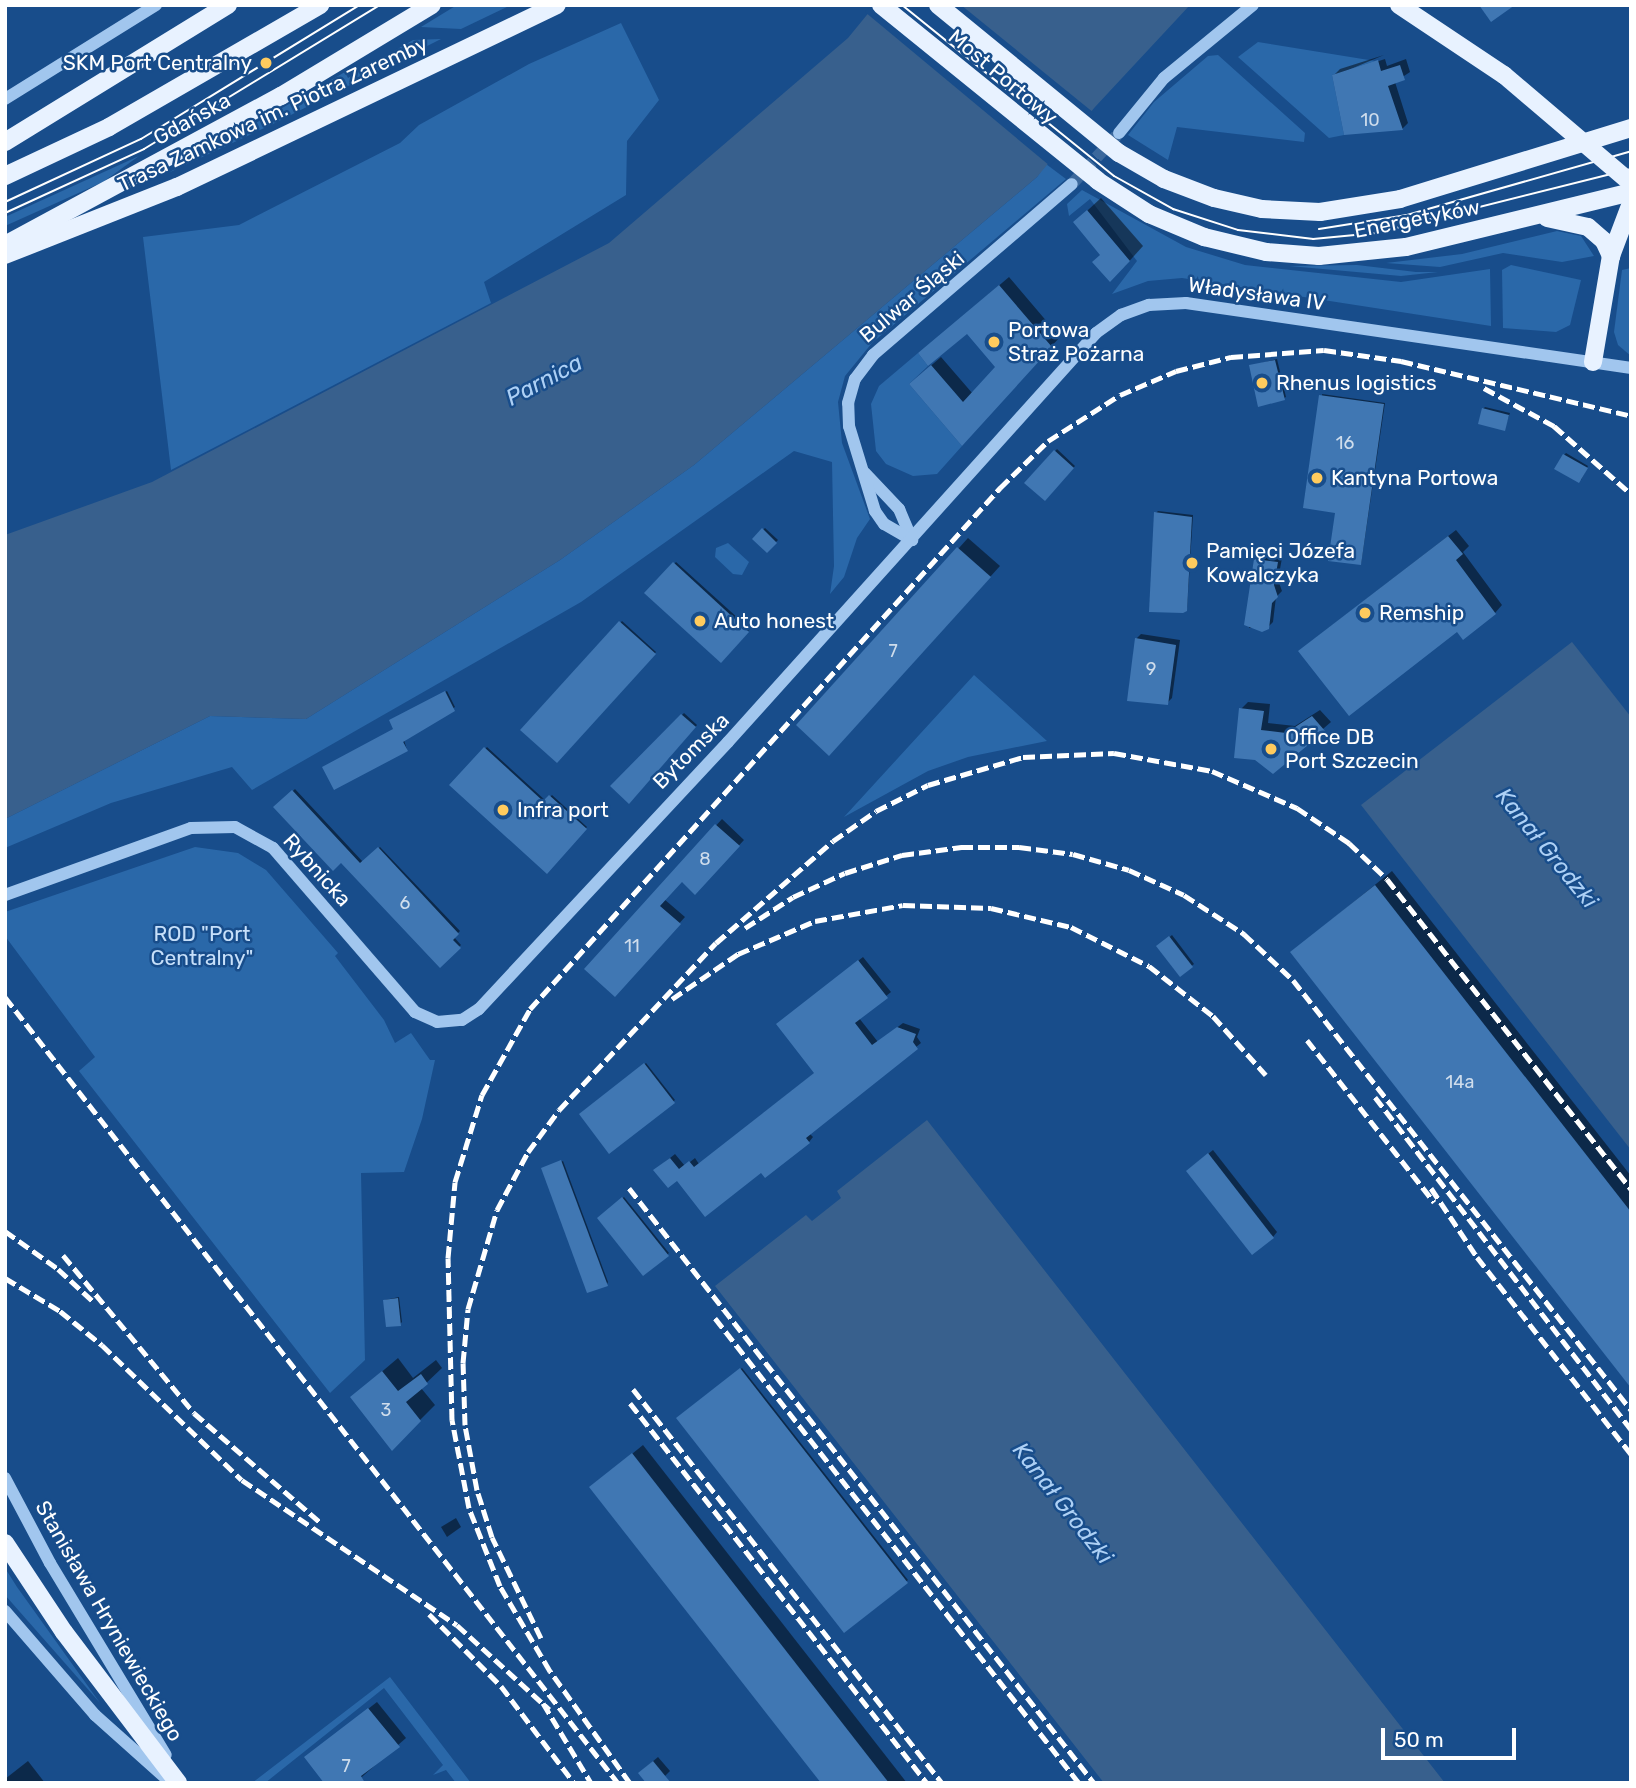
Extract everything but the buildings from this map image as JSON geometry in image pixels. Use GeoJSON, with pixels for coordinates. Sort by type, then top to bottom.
{"type":"FeatureCollection","features":[{"type":"Feature","properties":{"kind":"main road"},"geometry":{"type":"LineString","coordinates":[[5,142],[228,5]]}},
{"type":"Feature","properties":{"kind":"main road","name":"Gdańska"},"geometry":{"type":"LineString","coordinates":[[5,176],[109,127],[320,5]]}},
{"type":"Feature","properties":{"kind":"main road","name":"Gdańska"},"geometry":{"type":"LineString","coordinates":[[5,245],[269,103],[432,5]]}},
{"type":"Feature","properties":{"kind":"main road","name":"Trasa Zamkowa im. Piotra Zaremby"},"geometry":{"type":"LineString","coordinates":[[5,255],[165,193],[557,5]]}},
{"type":"Feature","properties":{"kind":"main road","name":"Most Portowy"},"geometry":{"type":"LineString","coordinates":[[881,5],[1098,181]]}},
{"type":"Feature","properties":{"kind":"main road","name":"Most Portowy"},"geometry":{"type":"LineString","coordinates":[[937,5],[1119,153]]}},
{"type":"Feature","properties":{"kind":"main road"},"geometry":{"type":"LineString","coordinates":[[1399,5],[1504,75],[1631,183]]}},
{"type":"Feature","properties":{"kind":"main road","name":"Energetyków"},"geometry":{"type":"LineString","coordinates":[[1119,153],[1164,179],[1214,198],[1279,211],[1320,212],[1400,199],[1631,128]]}},
{"type":"Feature","properties":{"kind":"main road","name":"Energetyków"},"geometry":{"type":"LineString","coordinates":[[1098,181],[1183,230],[1283,254],[1381,252],[1631,192]]}},
{"type":"Feature","properties":{"kind":"main road"},"geometry":{"type":"LineString","coordinates":[[1593,362],[1611,256],[1631,203]]}},
{"type":"Feature","properties":{"kind":"main road"},"geometry":{"type":"LineString","coordinates":[[1516,221],[1545,218],[1576,222],[1600,236],[1611,256]]}},
{"type":"Feature","properties":{"kind":"main road"},"geometry":{"type":"LineString","coordinates":[[5,1543],[77,1650],[180,1783]]}},
{"type":"Feature","properties":{"kind":"street"},"geometry":{"type":"LineString","coordinates":[[5,99],[156,5]]}},
{"type":"Feature","properties":{"kind":"street","name":"Gdańska"},"geometry":{"type":"LineString","coordinates":[[397,27],[414,5]]}},
{"type":"Feature","properties":{"kind":"street"},"geometry":{"type":"LineString","coordinates":[[1119,133],[1164,78],[1253,5]]}},
{"type":"Feature","properties":{"kind":"street","name":"Bulwar Śląski"},"geometry":{"type":"LineString","coordinates":[[912,540],[879,518],[864,472],[848,415],[850,393],[860,369],[1072,184]]}},
{"type":"Feature","properties":{"kind":"street","name":"Władysława IV"},"geometry":{"type":"LineString","coordinates":[[954,492],[1096,333],[1121,315],[1149,305],[1186,303],[1631,368]]}},
{"type":"Feature","properties":{"kind":"street","name":"Bulwar Śląski"},"geometry":{"type":"LineString","coordinates":[[864,472],[899,509],[912,540]]}},
{"type":"Feature","properties":{"kind":"street","name":"Bytomska"},"geometry":{"type":"LineString","coordinates":[[447,1023],[478,1009],[954,492]]}},
{"type":"Feature","properties":{"kind":"street","name":"Rybnicka"},"geometry":{"type":"LineString","coordinates":[[5,895],[191,828],[239,828],[276,851],[411,1009],[429,1020],[447,1023]]}},
{"type":"Feature","properties":{"kind":"street","name":"Stanisława Hryniewieckiego"},"geometry":{"type":"LineString","coordinates":[[5,1478],[50,1563],[180,1783]]}},
{"type":"Feature","properties":{"kind":"street","name":"Stanisława Hryniewieckiego"},"geometry":{"type":"LineString","coordinates":[[5,1611],[95,1715],[171,1783]]}},
{"type":"Feature","properties":{"kind":"green space"},"geometry":{"type":"Polygon","coordinates":[[[457,5],[511,5],[461,29],[421,27],[457,5]]]}},
{"type":"Feature","properties":{"kind":"green space"},"geometry":{"type":"Polygon","coordinates":[[[621,23],[659,100],[627,141],[626,195],[484,282],[491,303],[171,470],[143,237],[239,225],[400,143],[419,125],[529,64],[621,23]]]}},
{"type":"Feature","properties":{"kind":"green space"},"geometry":{"type":"Polygon","coordinates":[[[441,39],[275,123],[168,173],[345,72],[348,78],[413,40],[441,39]]]}},
{"type":"Feature","properties":{"kind":"green space"},"geometry":{"type":"Polygon","coordinates":[[[1258,42],[1375,61],[1332,75],[1344,135],[1329,138],[1238,57],[1258,42]]]}},
{"type":"Feature","properties":{"kind":"green space"},"geometry":{"type":"Polygon","coordinates":[[[1218,55],[1305,133],[1304,142],[1177,127],[1168,160],[1128,135],[1154,102],[1208,56],[1218,55]]]}},
{"type":"Feature","properties":{"kind":"green space"},"geometry":{"type":"Polygon","coordinates":[[[139,156],[103,182],[5,226],[5,217],[139,156]]]}},
{"type":"Feature","properties":{"kind":"green space"},"geometry":{"type":"Polygon","coordinates":[[[1046,164],[1066,179],[872,343],[845,376],[838,402],[842,443],[870,519],[857,538],[844,577],[830,594],[834,566],[832,462],[794,451],[581,602],[252,790],[232,767],[111,803],[5,848],[5,819],[210,716],[306,719],[560,560],[694,465],[1037,177],[1046,164]]]}},
{"type":"Feature","properties":{"kind":"green space"},"geometry":{"type":"Polygon","coordinates":[[[1082,190],[1186,247],[1245,265],[1401,282],[1490,269],[1491,326],[1182,278],[1148,281],[1112,294],[1137,261],[1090,199],[1069,216],[1067,204],[1082,190]]]}},
{"type":"Feature","properties":{"kind":"green space"},"geometry":{"type":"Polygon","coordinates":[[[1557,231],[1581,236],[1594,256],[1562,262],[1503,253],[1440,267],[1386,263],[1462,254],[1557,231]]]}},
{"type":"Feature","properties":{"kind":"green space"},"geometry":{"type":"Polygon","coordinates":[[[1357,265],[1438,272],[1401,276],[1289,266],[1357,265]]]}},
{"type":"Feature","properties":{"kind":"green space"},"geometry":{"type":"Polygon","coordinates":[[[1511,265],[1581,280],[1570,325],[1556,332],[1503,328],[1502,270],[1511,265]]]}},
{"type":"Feature","properties":{"kind":"green space"},"geometry":{"type":"Polygon","coordinates":[[[1631,268],[1631,356],[1618,345],[1614,332],[1622,270],[1631,268]]]}},
{"type":"Feature","properties":{"kind":"green space"},"geometry":{"type":"Polygon","coordinates":[[[918,353],[928,366],[909,384],[962,446],[937,474],[913,476],[886,464],[876,451],[871,404],[879,386],[918,353]]]}},
{"type":"Feature","properties":{"kind":"green space"},"geometry":{"type":"Polygon","coordinates":[[[728,543],[749,562],[742,575],[733,574],[715,557],[716,548],[728,543]]]}},
{"type":"Feature","properties":{"kind":"green space"},"geometry":{"type":"Polygon","coordinates":[[[974,675],[1047,741],[968,757],[928,771],[844,817],[974,675]]]}},
{"type":"Feature","properties":{"kind":"green space","name":"ROD \"Port Centralny\""},"geometry":{"type":"Polygon","coordinates":[[[195,847],[238,853],[266,870],[338,953],[335,956],[384,1020],[395,1043],[411,1033],[430,1060],[435,1060],[422,1119],[404,1172],[361,1173],[365,1360],[330,1393],[79,1071],[95,1057],[5,936],[5,912],[195,847]]]}},
{"type":"Feature","properties":{"kind":"green space"},"geometry":{"type":"Polygon","coordinates":[[[5,1568],[17,1587],[100,1703],[5,1595],[5,1568]]]}},
{"type":"Feature","properties":{"kind":"green space"},"geometry":{"type":"Polygon","coordinates":[[[390,1677],[471,1783],[456,1783],[446,1770],[433,1775],[443,1765],[384,1688],[265,1783],[252,1783],[390,1677]]]}},
{"type":"Feature","properties":{"kind":"water","name":"Parnica"},"geometry":{"type":"Polygon","coordinates":[[[875,5],[1190,5],[1095,107],[1037,177],[694,465],[560,560],[306,719],[210,716],[5,819],[5,535],[152,482],[609,243],[848,38],[875,5]]]}},
{"type":"Feature","properties":{"kind":"water","name":"Kanał Grodzki"},"geometry":{"type":"Polygon","coordinates":[[[1572,642],[1631,717],[1631,1150],[1361,805],[1572,642]]]}},
{"type":"Feature","properties":{"kind":"water","name":"Kanał Grodzki"},"geometry":{"type":"Polygon","coordinates":[[[927,1120],[1445,1783],[1104,1783],[715,1286],[806,1215],[812,1221],[841,1198],[837,1191],[927,1120]]]}},
{"type":"Feature","properties":{"kind":"pier"},"geometry":{"type":"Polygon","coordinates":[[[871,5],[961,5],[1094,113],[1050,166],[865,12],[871,5]]]}},
{"type":"Feature","properties":{"kind":"tunnel"},"geometry":{"type":"LineString","coordinates":[[1072,184],[1119,133]]}},
{"type":"Feature","properties":{"kind":"tram line"},"geometry":{"type":"LineString","coordinates":[[5,202],[141,139],[360,5]]}},
{"type":"Feature","properties":{"kind":"tram line"},"geometry":{"type":"LineString","coordinates":[[5,213],[144,149],[380,5]]}},
{"type":"Feature","properties":{"kind":"tram line"},"geometry":{"type":"LineString","coordinates":[[902,5],[1114,176],[1173,209],[1238,230],[1313,239],[1376,233],[1631,169]]}},
{"type":"Feature","properties":{"kind":"tram line"},"geometry":{"type":"LineString","coordinates":[[1319,229],[1407,215],[1631,151]]}},
{"type":"Feature","properties":{"kind":"railway"},"geometry":{"type":"LineString","coordinates":[[630,1783],[550,1671],[500,1586],[469,1508],[452,1420],[448,1258],[455,1182],[482,1095],[530,1009],[1000,488],[1048,441],[1120,395],[1176,371],[1231,357],[1324,350],[1401,361],[1631,416]]}},
{"type":"Feature","properties":{"kind":"railway"},"geometry":{"type":"LineString","coordinates":[[1484,388],[1554,426],[1631,494]]}},
{"type":"Feature","properties":{"kind":"railway"},"geometry":{"type":"LineString","coordinates":[[541,1638],[492,1537],[477,1490],[465,1425],[463,1363],[468,1309],[497,1210],[528,1152],[559,1110],[716,943],[833,841],[876,811],[928,785],[1023,757],[1114,753],[1212,771],[1297,808],[1349,843],[1387,879],[1631,1189]]}},
{"type":"Feature","properties":{"kind":"railway"},"geometry":{"type":"LineString","coordinates":[[745,928],[793,897],[845,873],[902,855],[961,847],[1019,847],[1073,854],[1129,870],[1184,895],[1244,934],[1293,980],[1631,1410]]}},
{"type":"Feature","properties":{"kind":"railway"},"geometry":{"type":"LineString","coordinates":[[672,999],[738,954],[815,921],[903,905],[991,908],[1071,927],[1149,966],[1213,1016],[1266,1075]]}},
{"type":"Feature","properties":{"kind":"railway"},"geometry":{"type":"LineString","coordinates":[[5,997],[618,1783]]}},
{"type":"Feature","properties":{"kind":"railway"},"geometry":{"type":"LineString","coordinates":[[1307,1040],[1434,1202]]}},
{"type":"Feature","properties":{"kind":"railway"},"geometry":{"type":"LineString","coordinates":[[1375,1097],[1631,1430]]}},
{"type":"Feature","properties":{"kind":"railway"},"geometry":{"type":"LineString","coordinates":[[629,1188],[1094,1783]]}},
{"type":"Feature","properties":{"kind":"railway"},"geometry":{"type":"LineString","coordinates":[[1431,1188],[1477,1257],[1631,1454]]}},
{"type":"Feature","properties":{"kind":"railway"},"geometry":{"type":"LineString","coordinates":[[5,1231],[58,1269],[95,1303]]}},
{"type":"Feature","properties":{"kind":"railway"},"geometry":{"type":"LineString","coordinates":[[63,1255],[194,1413],[322,1524]]}},
{"type":"Feature","properties":{"kind":"railway"},"geometry":{"type":"LineString","coordinates":[[5,1278],[60,1311],[102,1345],[242,1480],[457,1625],[549,1709]]}},
{"type":"Feature","properties":{"kind":"railway"},"geometry":{"type":"LineString","coordinates":[[715,1318],[1079,1783]]}},
{"type":"Feature","properties":{"kind":"railway"},"geometry":{"type":"LineString","coordinates":[[633,1389],[942,1783]]}},
{"type":"Feature","properties":{"kind":"railway"},"geometry":{"type":"LineString","coordinates":[[630,1403],[927,1783]]}},
{"type":"Feature","properties":{"kind":"railway"},"geometry":{"type":"LineString","coordinates":[[429,1614],[501,1686],[574,1783]]}},
{"type":"Feature","properties":{"kind":"railway"},"geometry":{"type":"LineString","coordinates":[[543,1703],[591,1783]]}},
{"type":"Feature","properties":{"kind":"place","name":"SKM Port Centralny"},"geometry":{"type":"Point","coordinates":[266,63]}},
{"type":"Feature","properties":{"kind":"place","name":"Portowa Straż Pożarna"},"geometry":{"type":"Point","coordinates":[994,342]}},
{"type":"Feature","properties":{"kind":"place","name":"Rhenus logistics"},"geometry":{"type":"Point","coordinates":[1262,383]}},
{"type":"Feature","properties":{"kind":"place","name":"Kantyna Portowa"},"geometry":{"type":"Point","coordinates":[1317,478]}},
{"type":"Feature","properties":{"kind":"place","name":"Pamięci Józefa Kowalczyka"},"geometry":{"type":"Point","coordinates":[1192,563]}},
{"type":"Feature","properties":{"kind":"place","name":"Remship"},"geometry":{"type":"Point","coordinates":[1365,613]}},
{"type":"Feature","properties":{"kind":"place","name":"Auto honest"},"geometry":{"type":"Point","coordinates":[700,621]}},
{"type":"Feature","properties":{"kind":"place","name":"Office DB Port Szczecin"},"geometry":{"type":"Point","coordinates":[1271,749]}},
{"type":"Feature","properties":{"kind":"place","name":"Infra port"},"geometry":{"type":"Point","coordinates":[503,810]}}]}
